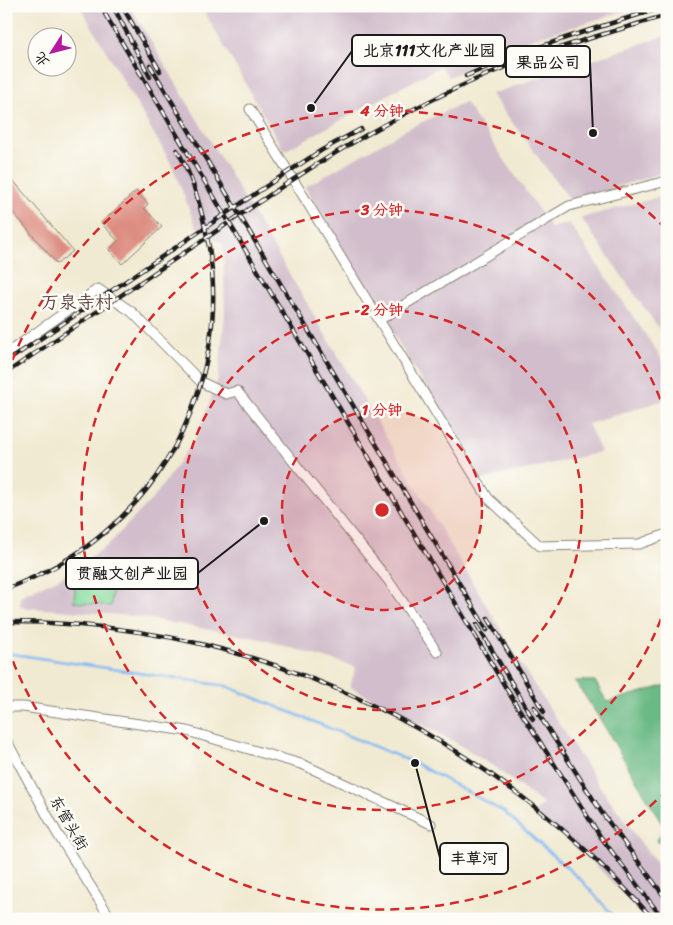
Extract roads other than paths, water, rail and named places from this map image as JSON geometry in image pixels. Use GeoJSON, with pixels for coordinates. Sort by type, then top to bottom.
{"type":"FeatureCollection","features":[{"type":"Feature","properties":{"kind":"street"},"geometry":{"type":"LineString","coordinates":[[250,109],[488,498],[540,546],[639,544],[667,534]]}},
{"type":"Feature","properties":{"kind":"street"},"geometry":{"type":"LineString","coordinates":[[379,320],[569,206],[667,181]]}},
{"type":"Feature","properties":{"kind":"street"},"geometry":{"type":"LineString","coordinates":[[6,354],[98,289],[132,312],[201,382],[226,394],[238,390],[388,580],[437,652]]}},
{"type":"Feature","properties":{"kind":"street"},"geometry":{"type":"LineString","coordinates":[[6,707],[187,731],[304,766],[431,824]]}},
{"type":"Feature","properties":{"kind":"street","name":"东管头街"},"geometry":{"type":"LineString","coordinates":[[6,740],[57,833],[111,919]]}},
{"type":"Feature","properties":{"kind":"waterway"},"geometry":{"type":"LineString","coordinates":[[6,653],[226,686],[415,763],[504,812],[583,882],[616,919]]}},
{"type":"Feature","properties":{"kind":"railway"},"geometry":{"type":"LineString","coordinates":[[113,6],[150,77]]}},
{"type":"Feature","properties":{"kind":"railway"},"geometry":{"type":"LineString","coordinates":[[122,6],[160,71]]}},
{"type":"Feature","properties":{"kind":"railway"},"geometry":{"type":"LineString","coordinates":[[466,76],[540,47],[667,6]]}},
{"type":"Feature","properties":{"kind":"railway"},"geometry":{"type":"LineString","coordinates":[[105,14],[512,698],[600,836],[663,919]]}},
{"type":"Feature","properties":{"kind":"railway"},"geometry":{"type":"LineString","coordinates":[[6,373],[283,186],[385,124],[493,72],[536,56],[667,15]]}},
{"type":"Feature","properties":{"kind":"railway"},"geometry":{"type":"LineString","coordinates":[[150,65],[487,630]]}},
{"type":"Feature","properties":{"kind":"railway"},"geometry":{"type":"LineString","coordinates":[[6,362],[277,179],[322,150],[361,129]]}},
{"type":"Feature","properties":{"kind":"railway"},"geometry":{"type":"LineString","coordinates":[[6,589],[45,572],[70,558],[104,533],[134,504],[160,470],[181,434],[197,396],[207,356],[212,315],[212,273],[206,232],[198,200],[187,169],[177,150]]}},
{"type":"Feature","properties":{"kind":"railway"},"geometry":{"type":"LineString","coordinates":[[488,618],[544,712]]}},
{"type":"Feature","properties":{"kind":"railway"},"geometry":{"type":"LineString","coordinates":[[6,622],[99,627],[190,642],[278,666],[362,700],[442,743],[517,794],[588,853],[653,919]]}},
{"type":"Feature","properties":{"kind":"railway"},"geometry":{"type":"LineString","coordinates":[[477,625],[533,719]]}},
{"type":"Feature","properties":{"kind":"railway"},"geometry":{"type":"LineString","coordinates":[[534,707],[602,813],[667,900]]}},
{"type":"Feature","properties":{"kind":"place","name":"北京111文化产业园"},"geometry":{"type":"Point","coordinates":[311,108]}},
{"type":"Feature","properties":{"kind":"place","name":"果品公司"},"geometry":{"type":"Point","coordinates":[593,133]}},
{"type":"Feature","properties":{"kind":"place","name":"贯融文创产业园"},"geometry":{"type":"Point","coordinates":[264,521]}},
{"type":"Feature","properties":{"kind":"place","name":"丰草河"},"geometry":{"type":"Point","coordinates":[415,763]}},
{"type":"Feature","properties":{"kind":"district","name":"万泉寺村"},"geometry":{"type":"Point","coordinates":[77,302]}}]}
